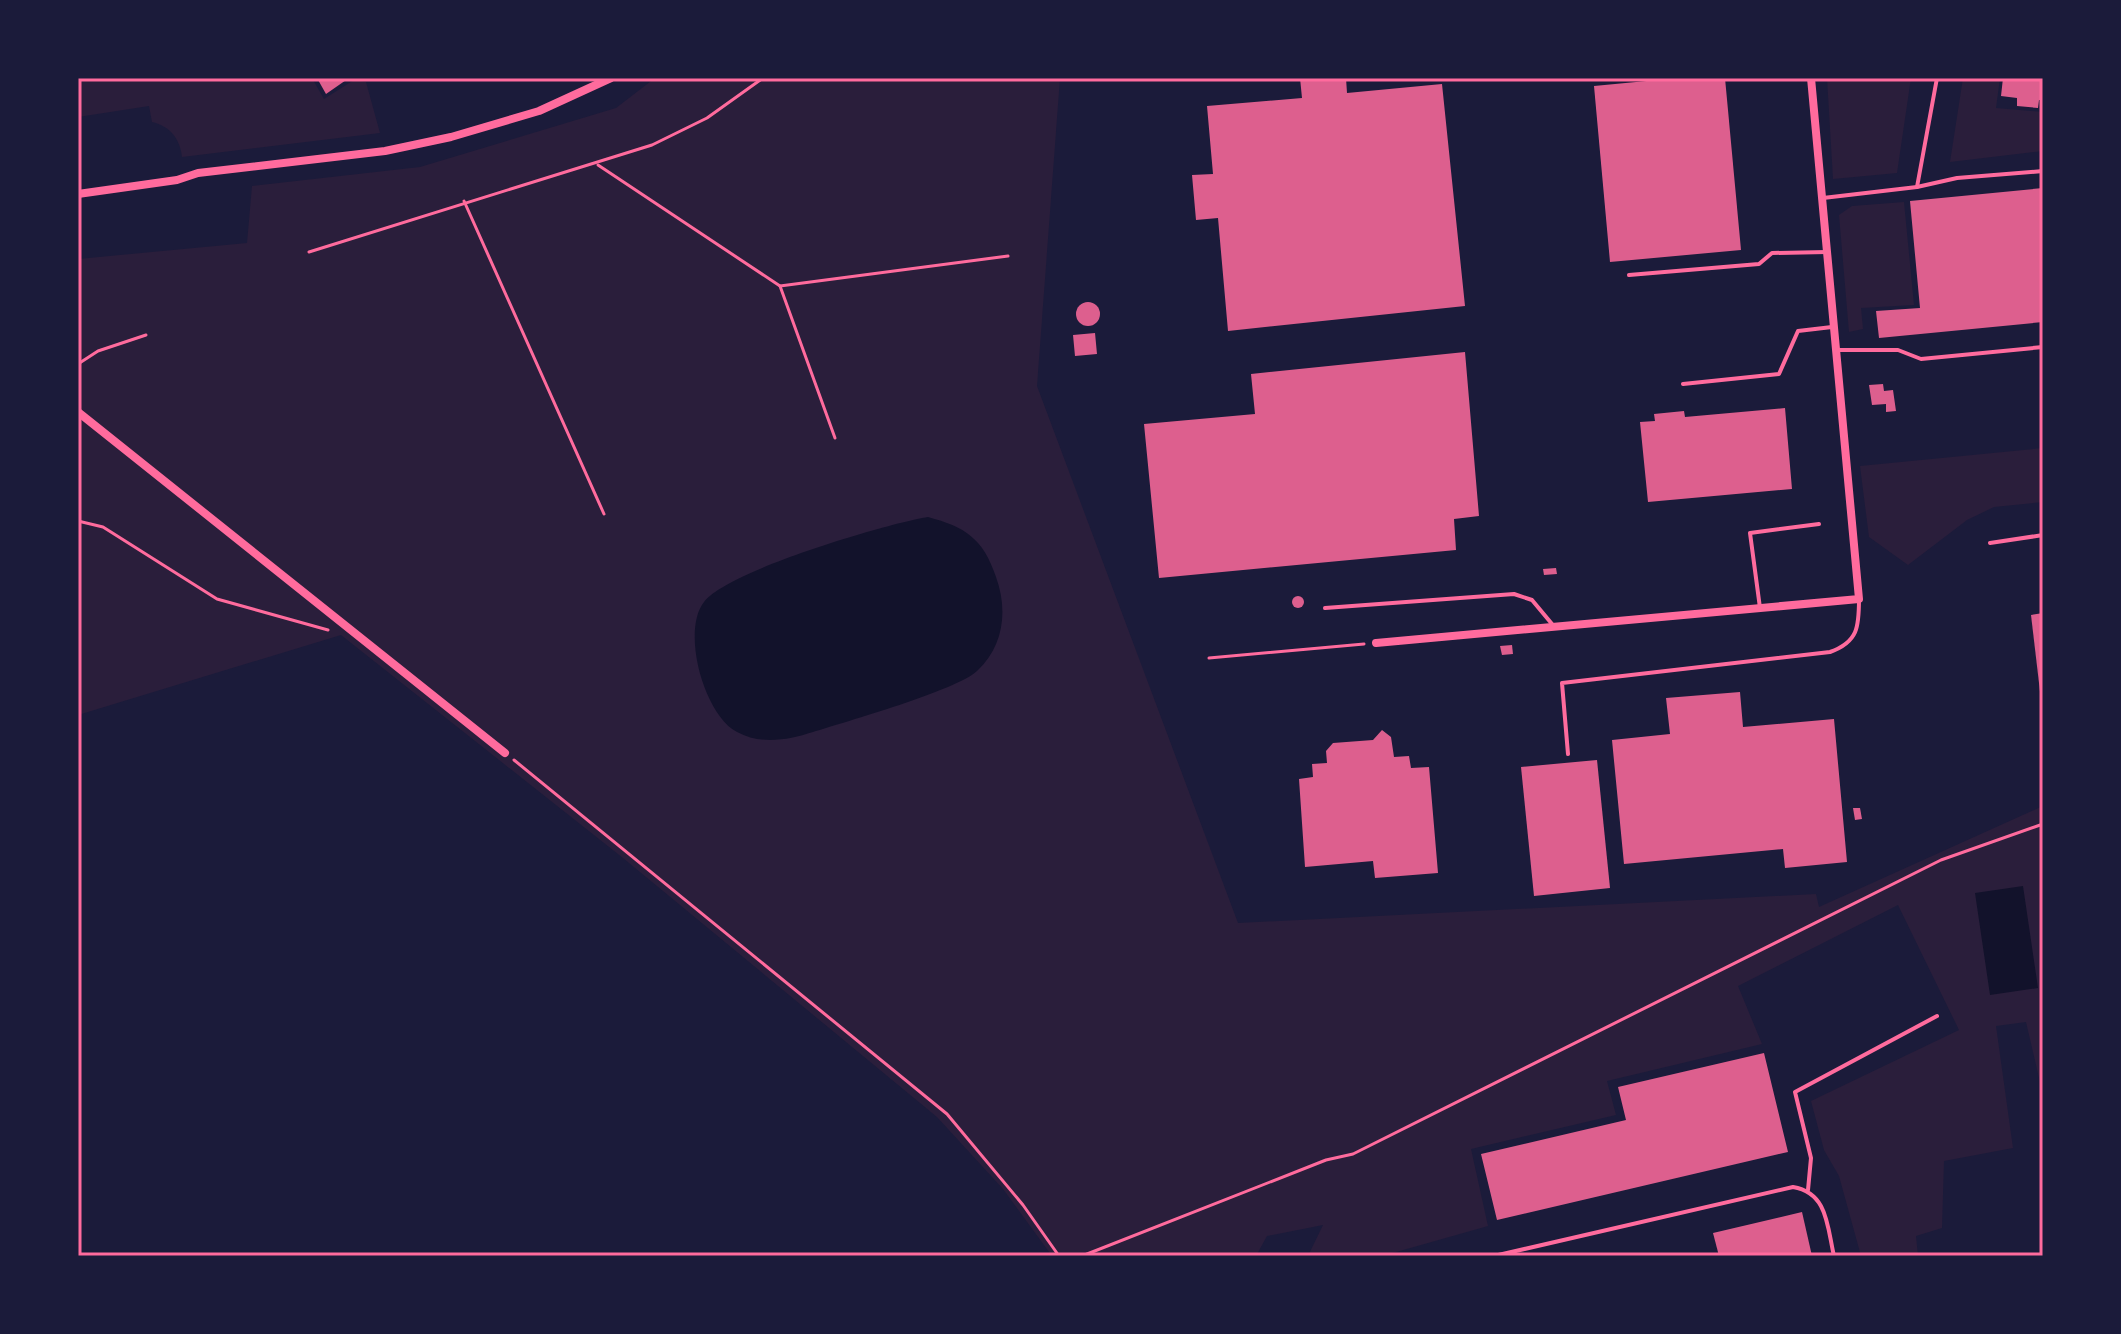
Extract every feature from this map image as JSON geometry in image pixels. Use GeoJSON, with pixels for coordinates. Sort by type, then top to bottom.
{"type":"FeatureCollection","features":[{"type":"Feature","properties":{"kind":"street"},"geometry":{"type":"LineString","coordinates":[[78,194],[177,180],[198,173],[385,151],[451,137],[539,111],[611,78]]}},
{"type":"Feature","properties":{"kind":"street"},"geometry":{"type":"LineString","coordinates":[[1376,643],[1859,599],[1811,78]]}},
{"type":"Feature","properties":{"kind":"street"},"geometry":{"type":"LineString","coordinates":[[78,412],[505,753]]}},
{"type":"Feature","properties":{"kind":"lane"},"geometry":{"type":"LineString","coordinates":[[1917,187],[1937,78]]}},
{"type":"Feature","properties":{"kind":"lane"},"geometry":{"type":"LineString","coordinates":[[1822,198],[1917,187],[1957,178],[2043,171]]}},
{"type":"Feature","properties":{"kind":"lane"},"geometry":{"type":"LineString","coordinates":[[1629,275],[1759,264],[1772,253],[1827,252]]}},
{"type":"Feature","properties":{"kind":"lane"},"geometry":{"type":"LineString","coordinates":[[1683,384],[1779,374],[1798,331],[1834,326]]}},
{"type":"Feature","properties":{"kind":"lane"},"geometry":{"type":"LineString","coordinates":[[1836,350],[1898,350],[1921,359],[2043,347]]}},
{"type":"Feature","properties":{"kind":"lane"},"geometry":{"type":"LineString","coordinates":[[1760,608],[1750,533],[1819,524]]}},
{"type":"Feature","properties":{"kind":"lane"},"geometry":{"type":"LineString","coordinates":[[1990,543],[2043,535]]}},
{"type":"Feature","properties":{"kind":"lane"},"geometry":{"type":"LineString","coordinates":[[1325,608],[1514,594],[1532,600],[1554,626]]}},
{"type":"Feature","properties":{"kind":"lane"},"geometry":{"type":"LineString","coordinates":[[1568,754],[1562,683],[1830,652],[1845,646],[1855,637],[1859,626],[1859,599]]}},
{"type":"Feature","properties":{"kind":"lane"},"geometry":{"type":"LineString","coordinates":[[1808,1190],[1811,1158],[1795,1092],[1937,1016]]}},
{"type":"Feature","properties":{"kind":"lane"},"geometry":{"type":"LineString","coordinates":[[1494,1256],[1793,1187],[1808,1190],[1820,1199],[1834,1256]]}},
{"type":"Feature","properties":{"kind":"path"},"geometry":{"type":"LineString","coordinates":[[309,252],[464,201],[652,145],[693,125],[763,78]]}},
{"type":"Feature","properties":{"kind":"path"},"geometry":{"type":"LineString","coordinates":[[596,164],[780,286],[835,438]]}},
{"type":"Feature","properties":{"kind":"path"},"geometry":{"type":"LineString","coordinates":[[464,201],[604,514]]}},
{"type":"Feature","properties":{"kind":"path"},"geometry":{"type":"LineString","coordinates":[[780,286],[1008,256]]}},
{"type":"Feature","properties":{"kind":"path"},"geometry":{"type":"LineString","coordinates":[[78,364],[98,351],[146,335]]}},
{"type":"Feature","properties":{"kind":"path"},"geometry":{"type":"LineString","coordinates":[[78,521],[103,527],[217,599],[325,630],[337,631],[349,626]]}},
{"type":"Feature","properties":{"kind":"path"},"geometry":{"type":"LineString","coordinates":[[1209,658],[1376,643]]}},
{"type":"Feature","properties":{"kind":"path"},"geometry":{"type":"LineString","coordinates":[[505,753],[947,1114],[1023,1205],[1059,1256]]}},
{"type":"Feature","properties":{"kind":"path"},"geometry":{"type":"LineString","coordinates":[[1082,1256],[1326,1160],[1353,1154],[1941,860],[2043,824]]}},
{"type":"Feature","properties":{"kind":"shaded area"},"geometry":{"type":"Polygon","coordinates":[[[78,78],[312,78],[324,99],[354,80],[366,82],[380,133],[182,157],[173,134],[152,122],[149,106],[78,117],[78,78]]]}},
{"type":"Feature","properties":{"kind":"shaded area"},"geometry":{"type":"Polygon","coordinates":[[[655,78],[1060,78],[1037,386],[1238,923],[1816,894],[1819,907],[2043,806],[2043,1095],[2026,1022],[1996,1026],[2013,1148],[1944,1161],[1942,1228],[1916,1236],[1918,1256],[1861,1256],[1839,1176],[1824,1150],[1811,1101],[1959,1030],[1898,905],[1738,986],[1762,1044],[1607,1081],[1616,1115],[1471,1149],[1488,1226],[1382,1256],[1308,1256],[1323,1225],[1267,1236],[1256,1256],[1052,1256],[1003,1189],[937,1117],[623,858],[341,635],[78,715],[78,259],[247,243],[252,186],[420,167],[616,108],[655,78]]]}},
{"type":"Feature","properties":{"kind":"shaded area"},"geometry":{"type":"Polygon","coordinates":[[[1827,78],[1911,78],[1897,173],[1833,179],[1827,78]]]}},
{"type":"Feature","properties":{"kind":"shaded area"},"geometry":{"type":"Polygon","coordinates":[[[1963,78],[2000,78],[1996,108],[2043,112],[2043,151],[1950,162],[1963,78]]]}},
{"type":"Feature","properties":{"kind":"shaded area"},"geometry":{"type":"Polygon","coordinates":[[[1904,202],[1914,305],[1861,308],[1863,329],[1849,332],[1839,215],[1852,206],[1904,202]]]}},
{"type":"Feature","properties":{"kind":"shaded area"},"geometry":{"type":"Polygon","coordinates":[[[2043,448],[2043,502],[1994,507],[1967,520],[1908,565],[1869,537],[1860,466],[2043,448]]]}},
{"type":"Feature","properties":{"kind":"shaded area"},"geometry":{"type":"Polygon","coordinates":[[[928,517],[962,530],[979,544],[991,564],[1000,589],[1002,615],[998,639],[977,671],[966,679],[925,696],[794,737],[755,739],[725,723],[706,691],[696,651],[697,615],[704,602],[718,590],[743,577],[808,550],[928,517]]]}},
{"type":"Feature","properties":{"kind":"shaded area"},"geometry":{"type":"Polygon","coordinates":[[[2023,886],[2038,988],[1990,995],[1975,893],[2023,886]]]}},
{"type":"Feature","properties":{"kind":"building"},"geometry":{"type":"Polygon","coordinates":[[[317,78],[349,78],[326,94],[317,78]]]}},
{"type":"Feature","properties":{"kind":"building"},"geometry":{"type":"Polygon","coordinates":[[[1300,78],[1346,78],[1347,93],[1442,84],[1465,306],[1228,331],[1218,218],[1196,220],[1192,175],[1213,174],[1207,106],[1302,98],[1300,78]]]}},
{"type":"Feature","properties":{"kind":"building"},"geometry":{"type":"Polygon","coordinates":[[[1678,78],[1725,78],[1741,250],[1610,262],[1594,86],[1678,78]]]}},
{"type":"Feature","properties":{"kind":"building"},"geometry":{"type":"Polygon","coordinates":[[[2003,78],[2043,78],[2043,100],[2039,100],[2038,108],[2017,106],[2017,98],[2001,96],[2003,78]]]}},
{"type":"Feature","properties":{"kind":"building"},"geometry":{"type":"Polygon","coordinates":[[[2043,188],[2043,322],[1879,338],[1876,311],[1920,308],[1910,201],[2043,188]]]}},
{"type":"Feature","properties":{"kind":"building"},"geometry":{"type":"Polygon","coordinates":[[[1088,302],[1096,306],[1100,314],[1096,322],[1088,326],[1080,322],[1076,314],[1080,306],[1088,302]]]}},
{"type":"Feature","properties":{"kind":"building"},"geometry":{"type":"Polygon","coordinates":[[[1095,333],[1097,354],[1075,356],[1073,335],[1095,333]]]}},
{"type":"Feature","properties":{"kind":"building"},"geometry":{"type":"Polygon","coordinates":[[[1465,352],[1479,516],[1454,519],[1456,550],[1159,578],[1144,424],[1255,414],[1251,374],[1465,352]]]}},
{"type":"Feature","properties":{"kind":"building"},"geometry":{"type":"Polygon","coordinates":[[[1883,384],[1884,391],[1893,390],[1896,411],[1886,412],[1886,404],[1872,405],[1869,385],[1883,384]]]}},
{"type":"Feature","properties":{"kind":"building"},"geometry":{"type":"Polygon","coordinates":[[[1785,408],[1792,489],[1648,502],[1640,422],[1655,421],[1654,414],[1684,411],[1685,417],[1785,408]]]}},
{"type":"Feature","properties":{"kind":"building"},"geometry":{"type":"Polygon","coordinates":[[[1556,568],[1557,574],[1544,575],[1543,569],[1556,568]]]}},
{"type":"Feature","properties":{"kind":"building"},"geometry":{"type":"Polygon","coordinates":[[[1298,596],[1304,602],[1298,608],[1292,602],[1298,596]]]}},
{"type":"Feature","properties":{"kind":"building"},"geometry":{"type":"Polygon","coordinates":[[[2043,613],[2043,699],[2041,700],[2031,615],[2043,613]]]}},
{"type":"Feature","properties":{"kind":"building"},"geometry":{"type":"Polygon","coordinates":[[[1512,645],[1513,654],[1502,655],[1500,646],[1512,645]]]}},
{"type":"Feature","properties":{"kind":"building"},"geometry":{"type":"Polygon","coordinates":[[[1740,692],[1743,727],[1834,719],[1847,862],[1785,868],[1783,849],[1624,864],[1612,740],[1670,734],[1666,698],[1740,692]]]}},
{"type":"Feature","properties":{"kind":"building"},"geometry":{"type":"Polygon","coordinates":[[[1382,730],[1391,737],[1394,757],[1409,756],[1411,768],[1429,767],[1438,873],[1375,878],[1373,861],[1305,867],[1299,779],[1313,777],[1312,764],[1327,763],[1326,751],[1333,743],[1373,740],[1382,730]]]}},
{"type":"Feature","properties":{"kind":"building"},"geometry":{"type":"Polygon","coordinates":[[[1597,760],[1610,888],[1534,896],[1521,767],[1597,760]]]}},
{"type":"Feature","properties":{"kind":"building"},"geometry":{"type":"Polygon","coordinates":[[[1853,808],[1860,808],[1862,819],[1855,820],[1853,808]]]}},
{"type":"Feature","properties":{"kind":"building"},"geometry":{"type":"Polygon","coordinates":[[[1764,1053],[1788,1152],[1497,1220],[1481,1154],[1626,1120],[1618,1087],[1764,1053]]]}},
{"type":"Feature","properties":{"kind":"building"},"geometry":{"type":"Polygon","coordinates":[[[1802,1212],[1812,1256],[1719,1256],[1713,1233],[1802,1212]]]}}]}
